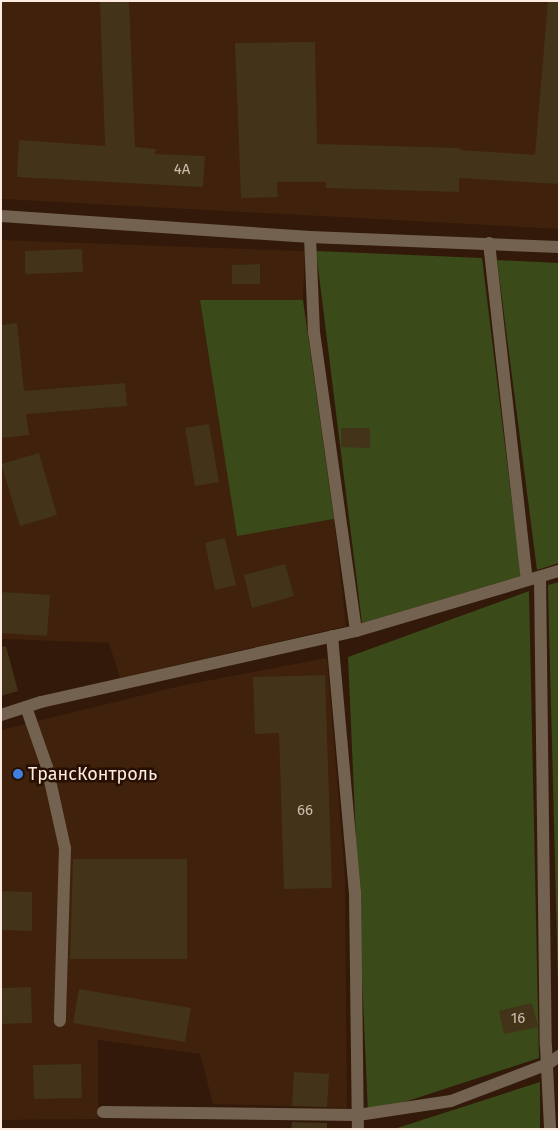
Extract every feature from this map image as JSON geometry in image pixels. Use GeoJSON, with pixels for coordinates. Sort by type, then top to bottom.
{"type":"FeatureCollection","features":[{"type":"Feature","properties":{"kind":"street"},"geometry":{"type":"LineString","coordinates":[[1,216],[310,237],[559,246]]}},
{"type":"Feature","properties":{"kind":"street"},"geometry":{"type":"LineString","coordinates":[[310,237],[314,332],[356,631]]}},
{"type":"Feature","properties":{"kind":"street"},"geometry":{"type":"LineString","coordinates":[[488,242],[527,580]]}},
{"type":"Feature","properties":{"kind":"street"},"geometry":{"type":"LineString","coordinates":[[1,715],[26,707],[356,631],[444,607],[559,571]]}},
{"type":"Feature","properties":{"kind":"street"},"geometry":{"type":"LineString","coordinates":[[540,577],[550,1129]]}},
{"type":"Feature","properties":{"kind":"street"},"geometry":{"type":"LineString","coordinates":[[332,636],[355,892],[358,1129]]}},
{"type":"Feature","properties":{"kind":"street"},"geometry":{"type":"LineString","coordinates":[[26,707],[47,767],[65,848],[60,1021]]}},
{"type":"Feature","properties":{"kind":"street"},"geometry":{"type":"LineString","coordinates":[[103,1112],[358,1115],[450,1101],[548,1064],[559,1056]]}},
{"type":"Feature","properties":{"kind":"shaded area"},"geometry":{"type":"Polygon","coordinates":[[[1,1],[559,1],[559,229],[1,199],[1,1]]]}},
{"type":"Feature","properties":{"kind":"shaded area"},"geometry":{"type":"Polygon","coordinates":[[[1,240],[305,251],[303,300],[200,300],[238,535],[334,519],[346,626],[120,678],[109,643],[1,639],[1,240]]]}},
{"type":"Feature","properties":{"kind":"shaded area"},"geometry":{"type":"Polygon","coordinates":[[[327,658],[345,877],[347,1108],[213,1104],[200,1054],[98,1040],[98,1119],[1,1120],[1,730],[184,685],[327,658]]]}},
{"type":"Feature","properties":{"kind":"green space"},"geometry":{"type":"Polygon","coordinates":[[[316,251],[482,258],[521,576],[362,623],[316,251]]]}},
{"type":"Feature","properties":{"kind":"green space"},"geometry":{"type":"Polygon","coordinates":[[[497,260],[559,263],[559,563],[537,570],[497,260]]]}},
{"type":"Feature","properties":{"kind":"green space"},"geometry":{"type":"Polygon","coordinates":[[[200,300],[303,300],[334,519],[237,536],[200,300]]]}},
{"type":"Feature","properties":{"kind":"green space"},"geometry":{"type":"Polygon","coordinates":[[[559,582],[559,1024],[548,585],[559,582]]]}},
{"type":"Feature","properties":{"kind":"green space"},"geometry":{"type":"Polygon","coordinates":[[[529,591],[539,1058],[368,1114],[348,657],[529,591]]]}},
{"type":"Feature","properties":{"kind":"green space"},"geometry":{"type":"Polygon","coordinates":[[[540,1082],[540,1129],[394,1129],[540,1082]]]}},
{"type":"Feature","properties":{"kind":"building"},"geometry":{"type":"Polygon","coordinates":[[[100,1],[129,1],[135,147],[156,149],[155,154],[205,156],[203,187],[17,177],[19,140],[105,146],[100,1]]]}},
{"type":"Feature","properties":{"kind":"building"},"geometry":{"type":"Polygon","coordinates":[[[548,1],[559,2],[559,184],[459,178],[459,192],[326,188],[326,182],[277,182],[278,197],[241,198],[235,43],[315,42],[317,144],[460,148],[460,150],[535,155],[548,1]]]}},
{"type":"Feature","properties":{"kind":"building"},"geometry":{"type":"Polygon","coordinates":[[[82,249],[83,272],[25,274],[25,251],[82,249]]]}},
{"type":"Feature","properties":{"kind":"building"},"geometry":{"type":"Polygon","coordinates":[[[260,264],[260,284],[232,284],[232,265],[260,264]]]}},
{"type":"Feature","properties":{"kind":"building"},"geometry":{"type":"Polygon","coordinates":[[[17,323],[24,391],[125,383],[127,406],[26,414],[29,435],[1,438],[1,325],[17,323]]]}},
{"type":"Feature","properties":{"kind":"building"},"geometry":{"type":"Polygon","coordinates":[[[209,424],[219,482],[195,486],[185,428],[209,424]]]}},
{"type":"Feature","properties":{"kind":"building"},"geometry":{"type":"Polygon","coordinates":[[[341,428],[370,428],[370,448],[341,447],[341,428]]]}},
{"type":"Feature","properties":{"kind":"building"},"geometry":{"type":"Polygon","coordinates":[[[39,453],[57,515],[20,526],[1,464],[39,453]]]}},
{"type":"Feature","properties":{"kind":"building"},"geometry":{"type":"Polygon","coordinates":[[[225,538],[236,585],[215,590],[205,543],[225,538]]]}},
{"type":"Feature","properties":{"kind":"building"},"geometry":{"type":"Polygon","coordinates":[[[285,564],[294,596],[252,608],[244,575],[285,564]]]}},
{"type":"Feature","properties":{"kind":"building"},"geometry":{"type":"Polygon","coordinates":[[[1,592],[50,595],[47,636],[1,633],[1,592]]]}},
{"type":"Feature","properties":{"kind":"building"},"geometry":{"type":"Polygon","coordinates":[[[6,646],[18,691],[1,696],[1,647],[6,646]]]}},
{"type":"Feature","properties":{"kind":"building"},"geometry":{"type":"Polygon","coordinates":[[[325,675],[332,888],[284,889],[279,733],[255,734],[253,677],[325,675]]]}},
{"type":"Feature","properties":{"kind":"building"},"geometry":{"type":"Polygon","coordinates":[[[73,859],[187,859],[187,959],[70,959],[73,859]]]}},
{"type":"Feature","properties":{"kind":"building"},"geometry":{"type":"Polygon","coordinates":[[[1,891],[32,892],[32,931],[1,930],[1,891]]]}},
{"type":"Feature","properties":{"kind":"building"},"geometry":{"type":"Polygon","coordinates":[[[31,987],[32,1023],[1,1024],[1,988],[31,987]]]}},
{"type":"Feature","properties":{"kind":"building"},"geometry":{"type":"Polygon","coordinates":[[[79,989],[191,1008],[185,1042],[73,1023],[79,989]]]}},
{"type":"Feature","properties":{"kind":"building"},"geometry":{"type":"Polygon","coordinates":[[[532,1003],[538,1027],[504,1034],[499,1011],[532,1003]]]}},
{"type":"Feature","properties":{"kind":"building"},"geometry":{"type":"Polygon","coordinates":[[[81,1064],[82,1098],[34,1099],[33,1065],[81,1064]]]}},
{"type":"Feature","properties":{"kind":"building"},"geometry":{"type":"Polygon","coordinates":[[[294,1072],[329,1074],[327,1107],[292,1106],[294,1072]]]}},
{"type":"Feature","properties":{"kind":"building"},"geometry":{"type":"Polygon","coordinates":[[[292,1122],[327,1123],[327,1129],[291,1129],[292,1122]]]}},
{"type":"Feature","properties":{"kind":"place","name":"ТрансКонтроль"},"geometry":{"type":"Point","coordinates":[18,774]}}]}
